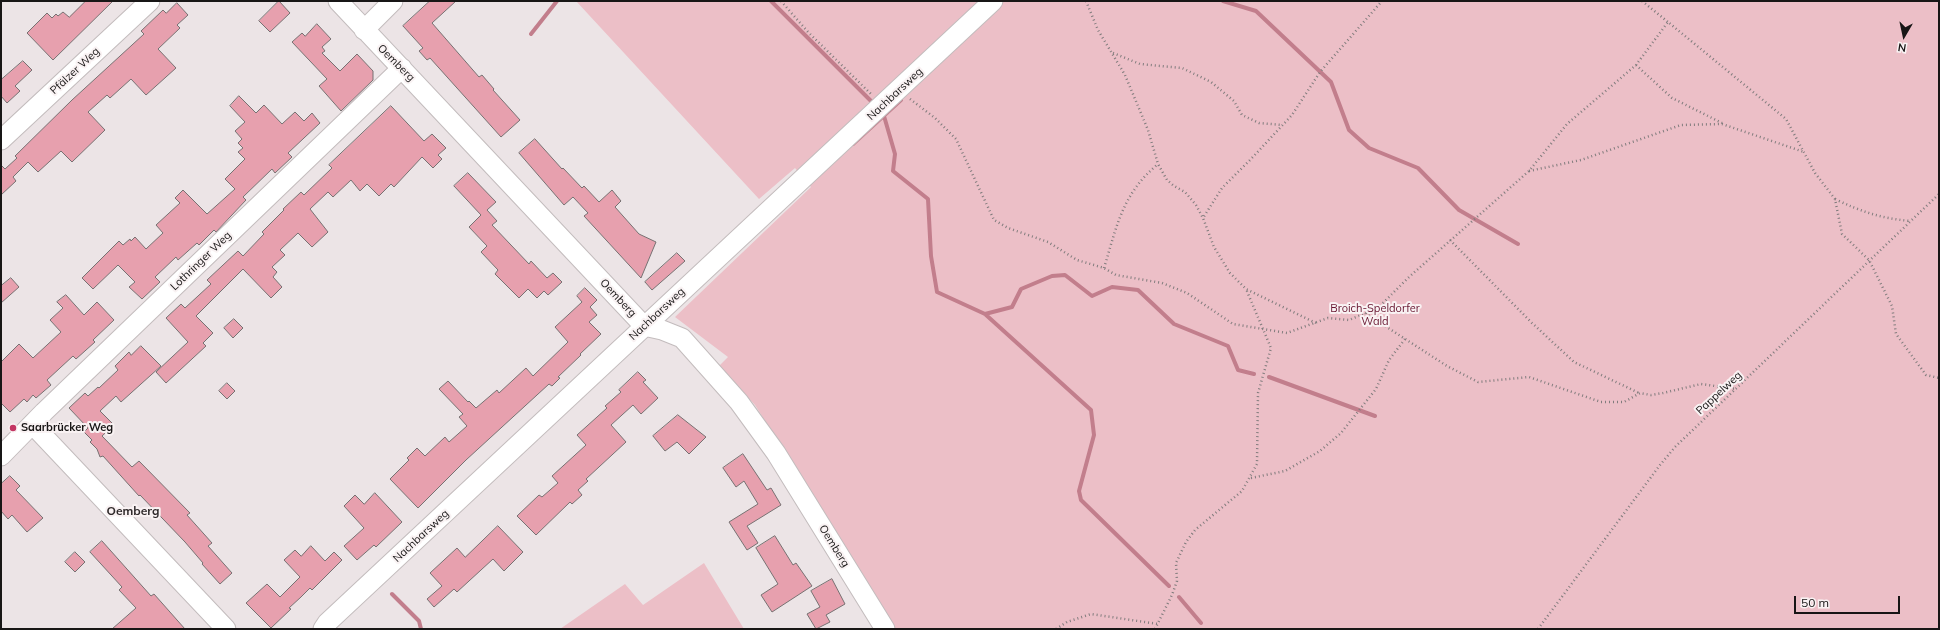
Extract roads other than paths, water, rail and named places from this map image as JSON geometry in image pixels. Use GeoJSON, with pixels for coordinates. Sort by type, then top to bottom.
{"type":"FeatureCollection","features":[{"type":"Feature","properties":{"kind":"street","name":"Pfälzer Weg"},"geometry":{"type":"LineString","coordinates":[[1,140],[150,1]]}},
{"type":"Feature","properties":{"kind":"street","name":"Oemberg"},"geometry":{"type":"LineString","coordinates":[[338,1],[644,326],[662,330],[682,338],[739,402],[776,453],[885,629]]}},
{"type":"Feature","properties":{"kind":"street"},"geometry":{"type":"LineString","coordinates":[[364,30],[393,1]]}},
{"type":"Feature","properties":{"kind":"street","name":"Nachbarsweg"},"geometry":{"type":"LineString","coordinates":[[323,629],[332,618],[993,1]]}},
{"type":"Feature","properties":{"kind":"street","name":"Lothringer Weg"},"geometry":{"type":"LineString","coordinates":[[1,456],[402,68]]}},
{"type":"Feature","properties":{"kind":"street"},"geometry":{"type":"LineString","coordinates":[[32,425],[226,629]]}},
{"type":"Feature","properties":{"kind":"waterway"},"geometry":{"type":"LineString","coordinates":[[531,34],[557,1]]}},
{"type":"Feature","properties":{"kind":"waterway"},"geometry":{"type":"LineString","coordinates":[[771,1],[873,103]]}},
{"type":"Feature","properties":{"kind":"waterway"},"geometry":{"type":"LineString","coordinates":[[1223,1],[1256,11],[1331,82],[1349,130],[1369,148],[1418,168],[1459,210],[1518,244]]}},
{"type":"Feature","properties":{"kind":"waterway"},"geometry":{"type":"LineString","coordinates":[[853,144],[901,100]]}},
{"type":"Feature","properties":{"kind":"waterway"},"geometry":{"type":"LineString","coordinates":[[884,116],[895,154],[893,171],[928,199],[931,256],[937,292],[985,314],[1091,410],[1094,435],[1079,491],[1081,500],[1169,586]]}},
{"type":"Feature","properties":{"kind":"waterway"},"geometry":{"type":"LineString","coordinates":[[985,314],[1012,307],[1021,289],[1052,276],[1065,275],[1092,296],[1112,287],[1138,290],[1174,324],[1228,346],[1238,370],[1254,374]]}},
{"type":"Feature","properties":{"kind":"waterway"},"geometry":{"type":"LineString","coordinates":[[1269,377],[1375,416]]}},
{"type":"Feature","properties":{"kind":"waterway"},"geometry":{"type":"LineString","coordinates":[[392,594],[419,621],[421,629]]}},
{"type":"Feature","properties":{"kind":"waterway"},"geometry":{"type":"LineString","coordinates":[[1179,597],[1201,623]]}},
{"type":"Feature","properties":{"kind":"place","name":"Saarbrücker Weg"},"geometry":{"type":"Point","coordinates":[13,428]}},
{"type":"Feature","properties":{"kind":"district","name":"Oemberg"},"geometry":{"type":"Point","coordinates":[133,511]}},
{"type":"Feature","properties":{"kind":"park label","name":"Broich-Speldorfer Wald"},"geometry":{"type":"Point","coordinates":[1375,315]}}]}
